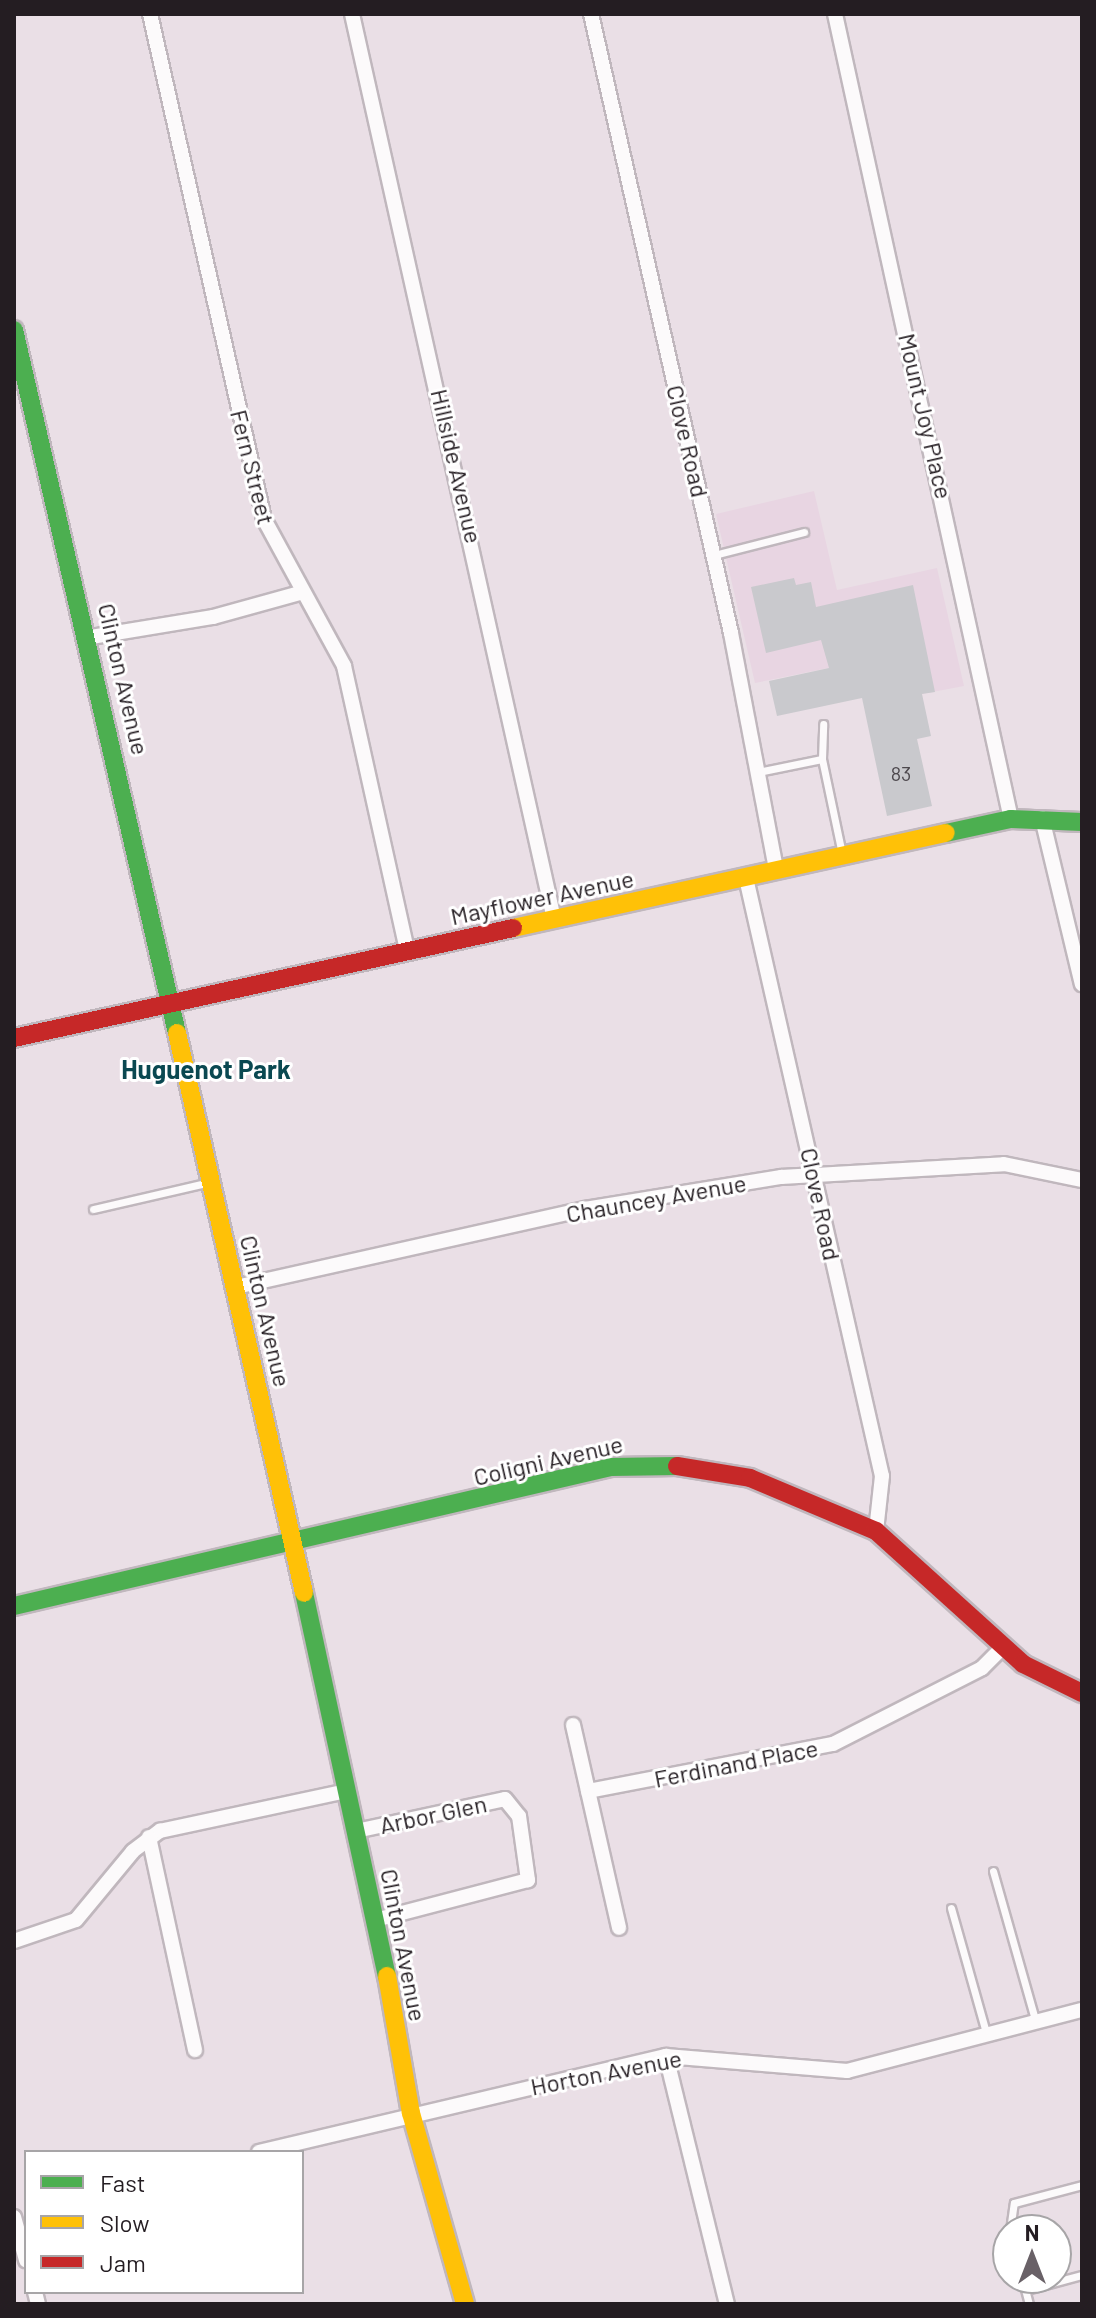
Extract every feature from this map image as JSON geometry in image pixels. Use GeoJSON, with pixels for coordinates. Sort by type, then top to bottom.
{"type":"FeatureCollection","features":[{"type":"Feature","properties":{"kind":"street","name":"Fern Street"},"geometry":{"type":"LineString","coordinates":[[150,14],[264,519],[300,593],[344,666],[407,950]]}},
{"type":"Feature","properties":{"kind":"street","name":"Hillside Avenue"},"geometry":{"type":"LineString","coordinates":[[352,14],[554,919]]}},
{"type":"Feature","properties":{"kind":"street","name":"Clove Road"},"geometry":{"type":"LineString","coordinates":[[591,14],[714,555],[776,870]]}},
{"type":"Feature","properties":{"kind":"street","name":"Mount Joy Place"},"geometry":{"type":"LineString","coordinates":[[835,14],[1011,819]]}},
{"type":"Feature","properties":{"kind":"street","name":"Clinton Avenue"},"geometry":{"type":"LineString","coordinates":[[14,330],[91,637],[170,1005],[236,1287],[376,1920],[411,2113],[465,2304]]}},
{"type":"Feature","properties":{"kind":"street"},"geometry":{"type":"LineString","coordinates":[[91,637],[213,617],[300,593]]}},
{"type":"Feature","properties":{"kind":"street"},"geometry":{"type":"LineString","coordinates":[[1042,818],[1082,984]]}},
{"type":"Feature","properties":{"kind":"street","name":"Mayflower Avenue"},"geometry":{"type":"LineString","coordinates":[[14,1038],[1011,819],[1082,822]]}},
{"type":"Feature","properties":{"kind":"street","name":"Clove Road"},"geometry":{"type":"LineString","coordinates":[[746,878],[816,1173],[882,1476],[876,1531]]}},
{"type":"Feature","properties":{"kind":"street","name":"Chauncey Avenue"},"geometry":{"type":"LineString","coordinates":[[236,1287],[614,1203],[816,1173],[1004,1164],[1082,1180]]}},
{"type":"Feature","properties":{"kind":"street","name":"Coligni Avenue"},"geometry":{"type":"LineString","coordinates":[[14,1606],[292,1547],[642,1464],[750,1478],[876,1531],[1003,1647],[1082,1693]]}},
{"type":"Feature","properties":{"kind":"street","name":"Ferdinand Place"},"geometry":{"type":"LineString","coordinates":[[588,1791],[833,1744],[982,1668],[1003,1647]]}},
{"type":"Feature","properties":{"kind":"street"},"geometry":{"type":"LineString","coordinates":[[573,1725],[619,1928]]}},
{"type":"Feature","properties":{"kind":"street"},"geometry":{"type":"LineString","coordinates":[[14,1941],[76,1920],[149,1837],[347,1791]]}},
{"type":"Feature","properties":{"kind":"street","name":"Arbor Glen"},"geometry":{"type":"LineString","coordinates":[[356,1831],[505,1799],[519,1816],[528,1880],[376,1920]]}},
{"type":"Feature","properties":{"kind":"street"},"geometry":{"type":"LineString","coordinates":[[149,1837],[195,2050]]}},
{"type":"Feature","properties":{"kind":"street","name":"Horton Avenue"},"geometry":{"type":"LineString","coordinates":[[267,2150],[411,2113],[666,2056],[847,2071],[1082,2010]]}},
{"type":"Feature","properties":{"kind":"street"},"geometry":{"type":"LineString","coordinates":[[666,2056],[727,2304]]}},
{"type":"Feature","properties":{"kind":"street"},"geometry":{"type":"LineString","coordinates":[[14,2216],[24,2253]]}},
{"type":"Feature","properties":{"kind":"lane"},"geometry":{"type":"LineString","coordinates":[[714,555],[804,532]]}},
{"type":"Feature","properties":{"kind":"lane"},"geometry":{"type":"LineString","coordinates":[[823,724],[822,759],[843,856]]}},
{"type":"Feature","properties":{"kind":"lane"},"geometry":{"type":"LineString","coordinates":[[758,772],[822,759]]}},
{"type":"Feature","properties":{"kind":"lane"},"geometry":{"type":"LineString","coordinates":[[93,1209],[212,1182]]}},
{"type":"Feature","properties":{"kind":"lane"},"geometry":{"type":"LineString","coordinates":[[993,1871],[1036,2023]]}},
{"type":"Feature","properties":{"kind":"lane"},"geometry":{"type":"LineString","coordinates":[[951,1908],[987,2036]]}},
{"type":"Feature","properties":{"kind":"lane"},"geometry":{"type":"LineString","coordinates":[[1012,2214],[1014,2203],[1082,2185]]}},
{"type":"Feature","properties":{"kind":"shaded area"},"geometry":{"type":"Polygon","coordinates":[[[814,491],[837,590],[937,568],[964,686],[906,697],[843,665],[755,683],[716,514],[814,491]]]}},
{"type":"Feature","properties":{"kind":"building"},"geometry":{"type":"Polygon","coordinates":[[[794,578],[796,585],[811,582],[816,607],[913,585],[935,692],[922,694],[931,736],[917,739],[932,806],[887,816],[862,698],[777,716],[769,681],[829,668],[821,640],[766,653],[751,587],[794,578]]]}},
{"type":"Feature","properties":{"kind":"traffic: fast"},"geometry":{"type":"LineString","coordinates":[[14,330],[177,1033]]}},
{"type":"Feature","properties":{"kind":"traffic: fast"},"geometry":{"type":"LineString","coordinates":[[946,833],[1011,819],[1082,822]]}},
{"type":"Feature","properties":{"kind":"traffic: fast"},"geometry":{"type":"LineString","coordinates":[[14,1606],[611,1467],[677,1466]]}},
{"type":"Feature","properties":{"kind":"traffic: fast"},"geometry":{"type":"LineString","coordinates":[[304,1593],[387,1976]]}},
{"type":"Feature","properties":{"kind":"traffic: slow"},"geometry":{"type":"LineString","coordinates":[[513,928],[946,833]]}},
{"type":"Feature","properties":{"kind":"traffic: slow"},"geometry":{"type":"LineString","coordinates":[[177,1033],[304,1593]]}},
{"type":"Feature","properties":{"kind":"traffic: slow"},"geometry":{"type":"LineString","coordinates":[[387,1976],[411,2113],[465,2304]]}},
{"type":"Feature","properties":{"kind":"traffic: jam"},"geometry":{"type":"LineString","coordinates":[[14,1038],[513,928]]}},
{"type":"Feature","properties":{"kind":"traffic: jam"},"geometry":{"type":"LineString","coordinates":[[677,1466],[750,1478],[876,1531],[1023,1664],[1082,1693]]}},
{"type":"Feature","properties":{"kind":"district","name":"Huguenot Park"},"geometry":{"type":"Point","coordinates":[206,1069]}}]}
